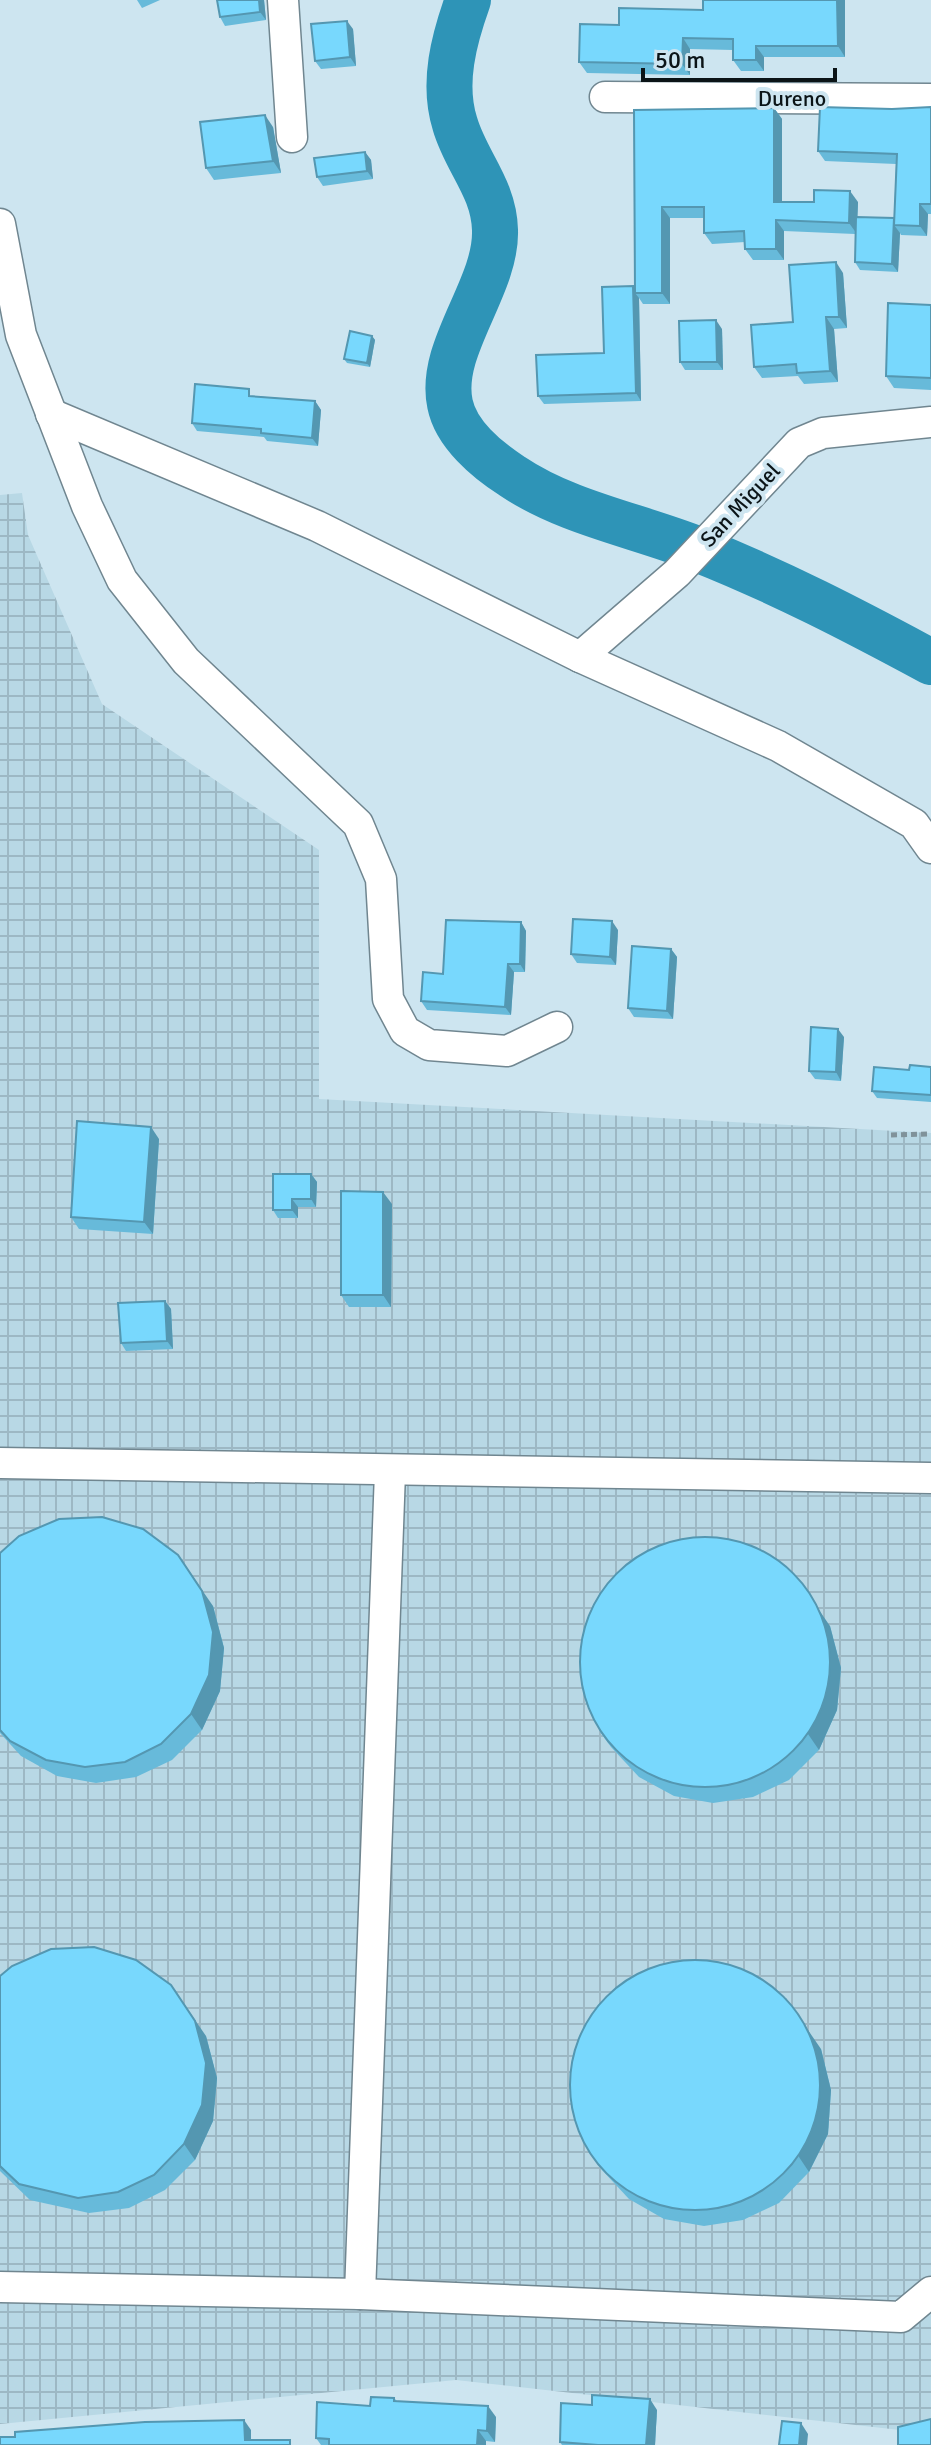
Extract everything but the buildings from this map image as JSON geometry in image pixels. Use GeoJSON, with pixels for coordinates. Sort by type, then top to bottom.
{"type":"FeatureCollection","features":[{"type":"Feature","properties":{"kind":"street"},"geometry":{"type":"LineString","coordinates":[[283,0],[292,137]]}},
{"type":"Feature","properties":{"kind":"street","name":"Dureno"},"geometry":{"type":"LineString","coordinates":[[605,97],[931,99]]}},
{"type":"Feature","properties":{"kind":"street"},"geometry":{"type":"LineString","coordinates":[[0,224],[21,335],[87,506],[122,580],[186,661],[358,824],[381,879],[388,999],[405,1031],[429,1045],[507,1051],[557,1027]]}},
{"type":"Feature","properties":{"kind":"street"},"geometry":{"type":"LineString","coordinates":[[51,414],[317,526],[580,657],[778,746],[914,824],[931,848]]}},
{"type":"Feature","properties":{"kind":"street","name":"San Miguel"},"geometry":{"type":"LineString","coordinates":[[580,657],[677,573],[799,443],[823,433],[931,422]]}},
{"type":"Feature","properties":{"kind":"street"},"geometry":{"type":"LineString","coordinates":[[0,1463],[390,1472],[931,1478]]}},
{"type":"Feature","properties":{"kind":"street"},"geometry":{"type":"LineString","coordinates":[[360,2294],[390,1472]]}},
{"type":"Feature","properties":{"kind":"street"},"geometry":{"type":"LineString","coordinates":[[0,2287],[360,2294],[901,2317],[931,2292]]}},
{"type":"Feature","properties":{"kind":"path"},"geometry":{"type":"LineString","coordinates":[[891,1135],[931,1134]]}},
{"type":"Feature","properties":{"kind":"shaded area"},"geometry":{"type":"Polygon","coordinates":[[[22,493],[28,535],[102,704],[319,850],[319,1099],[931,1133],[931,2426],[900,2430],[456,2380],[0,2424],[0,495],[22,493]]]}},
{"type":"Feature","properties":{"kind":"waterway"},"geometry":{"type":"LineString","coordinates":[[468,0],[451,61],[451,108],[460,138],[490,201],[495,230],[487,273],[452,361],[450,404],[459,426],[483,454],[533,489],[757,574],[931,662]]}}]}
